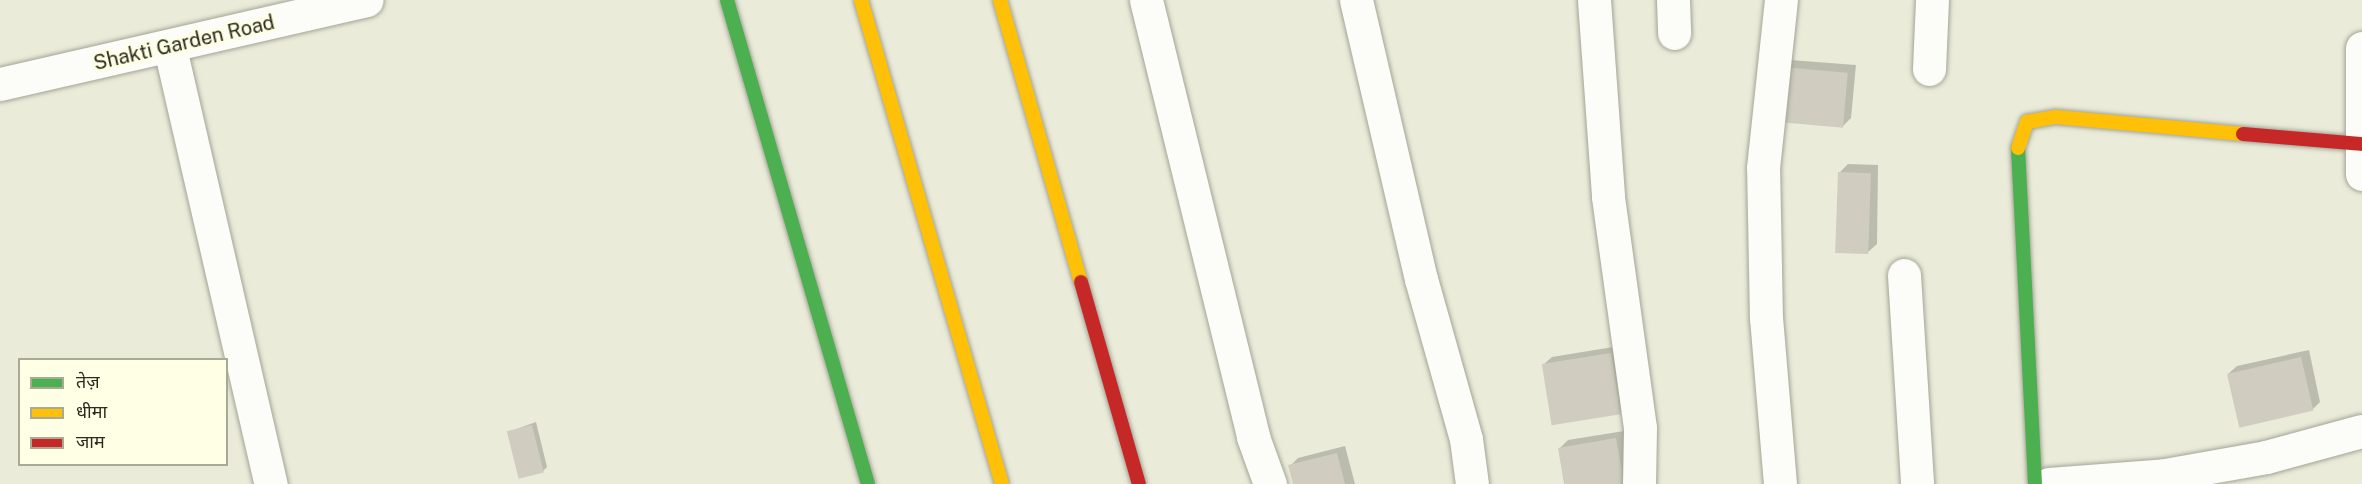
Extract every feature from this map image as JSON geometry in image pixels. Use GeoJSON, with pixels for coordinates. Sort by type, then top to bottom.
{"type":"FeatureCollection","features":[{"type":"Feature","properties":{"kind":"street","name":"Shakti Garden Road"},"geometry":{"type":"LineString","coordinates":[[0,84],[170,48],[368,0]]}},
{"type":"Feature","properties":{"kind":"street"},"geometry":{"type":"LineString","coordinates":[[727,0],[868,484]]}},
{"type":"Feature","properties":{"kind":"street"},"geometry":{"type":"LineString","coordinates":[[861,0],[1002,484]]}},
{"type":"Feature","properties":{"kind":"street"},"geometry":{"type":"LineString","coordinates":[[1000,0],[1139,484]]}},
{"type":"Feature","properties":{"kind":"street"},"geometry":{"type":"LineString","coordinates":[[1146,0],[1253,437],[1270,484]]}},
{"type":"Feature","properties":{"kind":"street"},"geometry":{"type":"LineString","coordinates":[[1356,0],[1421,279],[1466,439],[1472,484]]}},
{"type":"Feature","properties":{"kind":"street"},"geometry":{"type":"LineString","coordinates":[[1594,0],[1608,197],[1640,428],[1639,484]]}},
{"type":"Feature","properties":{"kind":"street"},"geometry":{"type":"LineString","coordinates":[[1673,0],[1674,33]]}},
{"type":"Feature","properties":{"kind":"street"},"geometry":{"type":"LineString","coordinates":[[1780,484],[1766,319],[1763,168],[1781,0]]}},
{"type":"Feature","properties":{"kind":"street"},"geometry":{"type":"LineString","coordinates":[[1929,69],[1932,0]]}},
{"type":"Feature","properties":{"kind":"street"},"geometry":{"type":"LineString","coordinates":[[170,48],[271,484]]}},
{"type":"Feature","properties":{"kind":"street"},"geometry":{"type":"LineString","coordinates":[[2036,484],[2018,155],[2019,136],[2027,122],[2056,117],[2361,159],[2362,48]]}},
{"type":"Feature","properties":{"kind":"street"},"geometry":{"type":"LineString","coordinates":[[1904,275],[1917,484]]}},
{"type":"Feature","properties":{"kind":"street"},"geometry":{"type":"LineString","coordinates":[[2049,484],[2165,475],[2266,457],[2362,431]]}},
{"type":"Feature","properties":{"kind":"building"},"geometry":{"type":"Polygon","coordinates":[[[1781,67],[1848,73],[1843,128],[1776,122],[1781,67]]]}},
{"type":"Feature","properties":{"kind":"building"},"geometry":{"type":"Polygon","coordinates":[[[1838,172],[1871,173],[1868,254],[1835,253],[1838,172]]]}},
{"type":"Feature","properties":{"kind":"building"},"geometry":{"type":"Polygon","coordinates":[[[1611,353],[1621,414],[1552,425],[1542,364],[1611,353]]]}},
{"type":"Feature","properties":{"kind":"building"},"geometry":{"type":"Polygon","coordinates":[[[2301,357],[2313,411],[2239,428],[2227,374],[2301,357]]]}},
{"type":"Feature","properties":{"kind":"building"},"geometry":{"type":"Polygon","coordinates":[[[532,425],[544,473],[519,479],[507,431],[532,425]]]}},
{"type":"Feature","properties":{"kind":"building"},"geometry":{"type":"Polygon","coordinates":[[[1616,438],[1624,484],[1564,484],[1558,448],[1616,438]]]}},
{"type":"Feature","properties":{"kind":"building"},"geometry":{"type":"Polygon","coordinates":[[[1337,453],[1345,484],[1293,484],[1288,465],[1337,453]]]}},
{"type":"Feature","properties":{"kind":"traffic: fast"},"geometry":{"type":"LineString","coordinates":[[727,0],[868,484]]}},
{"type":"Feature","properties":{"kind":"traffic: fast"},"geometry":{"type":"LineString","coordinates":[[2018,148],[2035,484]]}},
{"type":"Feature","properties":{"kind":"traffic: slow"},"geometry":{"type":"LineString","coordinates":[[861,0],[1002,484]]}},
{"type":"Feature","properties":{"kind":"traffic: slow"},"geometry":{"type":"LineString","coordinates":[[1000,0],[1081,282]]}},
{"type":"Feature","properties":{"kind":"traffic: slow"},"geometry":{"type":"LineString","coordinates":[[2018,148],[2027,122],[2056,117],[2243,134]]}},
{"type":"Feature","properties":{"kind":"traffic: jam"},"geometry":{"type":"LineString","coordinates":[[2243,134],[2361,144]]}},
{"type":"Feature","properties":{"kind":"traffic: jam"},"geometry":{"type":"LineString","coordinates":[[1081,282],[1139,484]]}}]}
